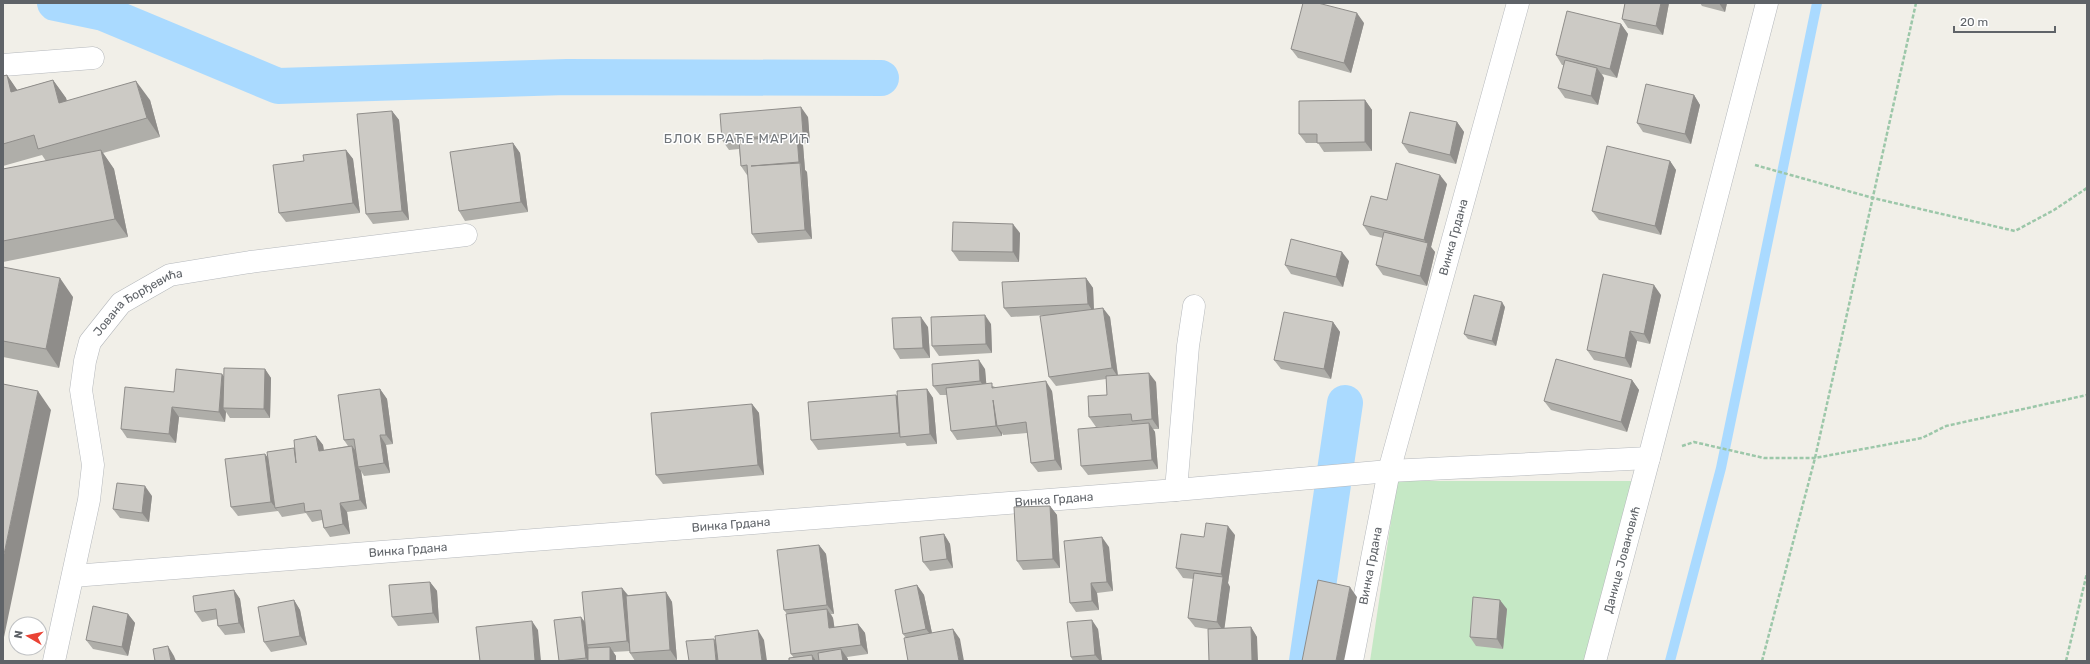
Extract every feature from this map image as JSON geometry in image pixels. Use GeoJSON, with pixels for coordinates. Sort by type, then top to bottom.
{"type":"FeatureCollection","features":[{"type":"Feature","properties":{"kind":"street","name":"Винка Грдана"},"geometry":{"type":"LineString","coordinates":[[1352,661],[1389,471],[1518,3]]}},
{"type":"Feature","properties":{"kind":"street","name":"Данице Јовановић"},"geometry":{"type":"LineString","coordinates":[[1595,661],[1767,3]]}},
{"type":"Feature","properties":{"kind":"street"},"geometry":{"type":"LineString","coordinates":[[3,65],[93,58]]}},
{"type":"Feature","properties":{"kind":"street","name":"Јована Ђорђевића"},"geometry":{"type":"LineString","coordinates":[[54,661],[89,500],[93,465],[81,390],[85,361],[90,342],[121,303],[170,276],[250,262],[466,234]]}},
{"type":"Feature","properties":{"kind":"street"},"geometry":{"type":"LineString","coordinates":[[1176,490],[1188,346],[1194,306]]}},
{"type":"Feature","properties":{"kind":"street","name":"Винка Грдана"},"geometry":{"type":"LineString","coordinates":[[73,576],[1176,490],[1389,471],[1649,458]]}},
{"type":"Feature","properties":{"kind":"path"},"geometry":{"type":"LineString","coordinates":[[1762,661],[1815,458],[1916,3]]}},
{"type":"Feature","properties":{"kind":"path"},"geometry":{"type":"LineString","coordinates":[[1726,157],[1873,198],[2015,230],[2054,210],[2087,188]]}},
{"type":"Feature","properties":{"kind":"path"},"geometry":{"type":"LineString","coordinates":[[1649,458],[1694,442],[1764,458],[1815,458],[1922,438],[1946,426],[2087,395]]}},
{"type":"Feature","properties":{"kind":"path"},"geometry":{"type":"LineString","coordinates":[[2066,661],[2087,573]]}},
{"type":"Feature","properties":{"kind":"green space"},"geometry":{"type":"Polygon","coordinates":[[[1397,481],[1633,481],[1585,661],[1370,661],[1397,481]]]}},
{"type":"Feature","properties":{"kind":"building"},"geometry":{"type":"Polygon","coordinates":[[[1303,3],[1318,3],[1357,13],[1344,63],[1291,49],[1303,3]]]}},
{"type":"Feature","properties":{"kind":"building"},"geometry":{"type":"Polygon","coordinates":[[[1625,3],[1661,3],[1656,26],[1622,19],[1625,3]]]}},
{"type":"Feature","properties":{"kind":"building"},"geometry":{"type":"Polygon","coordinates":[[[1567,11],[1621,24],[1610,69],[1556,55],[1567,11]]]}},
{"type":"Feature","properties":{"kind":"building"},"geometry":{"type":"Polygon","coordinates":[[[1565,60],[1597,68],[1591,96],[1558,88],[1565,60]]]}},
{"type":"Feature","properties":{"kind":"building"},"geometry":{"type":"Polygon","coordinates":[[[7,75],[11,92],[53,80],[59,103],[136,81],[147,118],[38,149],[34,135],[3,144],[3,76],[7,75]]]}},
{"type":"Feature","properties":{"kind":"building"},"geometry":{"type":"Polygon","coordinates":[[[1646,84],[1694,95],[1685,134],[1637,123],[1646,84]]]}},
{"type":"Feature","properties":{"kind":"building"},"geometry":{"type":"Polygon","coordinates":[[[1365,100],[1365,142],[1317,143],[1317,134],[1299,134],[1299,101],[1365,100]]]}},
{"type":"Feature","properties":{"kind":"building"},"geometry":{"type":"Polygon","coordinates":[[[801,107],[803,133],[722,140],[720,114],[801,107]]]}},
{"type":"Feature","properties":{"kind":"building"},"geometry":{"type":"Polygon","coordinates":[[[392,111],[402,211],[366,214],[357,114],[392,111]]]}},
{"type":"Feature","properties":{"kind":"building"},"geometry":{"type":"Polygon","coordinates":[[[1410,112],[1457,122],[1450,155],[1402,143],[1410,112]]]}},
{"type":"Feature","properties":{"kind":"building"},"geometry":{"type":"Polygon","coordinates":[[[797,136],[799,162],[751,166],[800,163],[805,230],[752,234],[747,165],[741,166],[739,140],[797,136]]]}},
{"type":"Feature","properties":{"kind":"building"},"geometry":{"type":"Polygon","coordinates":[[[513,143],[521,202],[459,211],[450,152],[513,143]]]}},
{"type":"Feature","properties":{"kind":"building"},"geometry":{"type":"Polygon","coordinates":[[[1607,146],[1670,161],[1655,226],[1592,211],[1607,146]]]}},
{"type":"Feature","properties":{"kind":"building"},"geometry":{"type":"Polygon","coordinates":[[[101,150],[115,219],[3,241],[3,169],[101,150]]]}},
{"type":"Feature","properties":{"kind":"building"},"geometry":{"type":"Polygon","coordinates":[[[346,150],[353,203],[279,213],[273,165],[304,161],[303,155],[346,150]]]}},
{"type":"Feature","properties":{"kind":"building"},"geometry":{"type":"Polygon","coordinates":[[[1396,163],[1440,175],[1424,240],[1363,225],[1371,196],[1387,200],[1396,163]]]}},
{"type":"Feature","properties":{"kind":"building"},"geometry":{"type":"Polygon","coordinates":[[[953,222],[1013,224],[1013,252],[952,251],[953,222]]]}},
{"type":"Feature","properties":{"kind":"building"},"geometry":{"type":"Polygon","coordinates":[[[1384,232],[1428,243],[1420,276],[1376,265],[1384,232]]]}},
{"type":"Feature","properties":{"kind":"building"},"geometry":{"type":"Polygon","coordinates":[[[1291,239],[1342,252],[1336,277],[1285,265],[1291,239]]]}},
{"type":"Feature","properties":{"kind":"building"},"geometry":{"type":"Polygon","coordinates":[[[3,267],[60,278],[46,349],[3,341],[3,267]]]}},
{"type":"Feature","properties":{"kind":"building"},"geometry":{"type":"Polygon","coordinates":[[[1603,274],[1654,285],[1644,334],[1630,331],[1625,358],[1587,350],[1603,274]]]}},
{"type":"Feature","properties":{"kind":"building"},"geometry":{"type":"Polygon","coordinates":[[[1086,278],[1088,304],[1004,308],[1002,282],[1086,278]]]}},
{"type":"Feature","properties":{"kind":"building"},"geometry":{"type":"Polygon","coordinates":[[[1474,295],[1502,302],[1492,341],[1464,334],[1474,295]]]}},
{"type":"Feature","properties":{"kind":"building"},"geometry":{"type":"Polygon","coordinates":[[[1103,308],[1112,368],[1049,377],[1040,316],[1103,308]]]}},
{"type":"Feature","properties":{"kind":"building"},"geometry":{"type":"Polygon","coordinates":[[[1284,312],[1333,322],[1324,369],[1274,360],[1284,312]]]}},
{"type":"Feature","properties":{"kind":"building"},"geometry":{"type":"Polygon","coordinates":[[[985,315],[986,344],[932,346],[931,317],[985,315]]]}},
{"type":"Feature","properties":{"kind":"building"},"geometry":{"type":"Polygon","coordinates":[[[921,317],[923,348],[894,349],[892,318],[921,317]]]}},
{"type":"Feature","properties":{"kind":"building"},"geometry":{"type":"Polygon","coordinates":[[[1556,359],[1632,380],[1621,422],[1544,401],[1556,359]]]}},
{"type":"Feature","properties":{"kind":"building"},"geometry":{"type":"Polygon","coordinates":[[[979,360],[980,381],[933,386],[932,364],[979,360]]]}},
{"type":"Feature","properties":{"kind":"building"},"geometry":{"type":"Polygon","coordinates":[[[224,368],[265,369],[264,409],[223,408],[224,368]]]}},
{"type":"Feature","properties":{"kind":"building"},"geometry":{"type":"Polygon","coordinates":[[[176,369],[222,374],[219,412],[172,407],[169,434],[121,429],[125,387],[174,392],[176,369]]]}},
{"type":"Feature","properties":{"kind":"building"},"geometry":{"type":"Polygon","coordinates":[[[1149,373],[1152,419],[1132,421],[1131,414],[1089,417],[1088,396],[1107,395],[1106,376],[1149,373]]]}},
{"type":"Feature","properties":{"kind":"building"},"geometry":{"type":"Polygon","coordinates":[[[1046,381],[1055,460],[1031,463],[1026,422],[997,426],[993,400],[996,426],[951,431],[946,388],[992,383],[992,388],[1046,381]]]}},
{"type":"Feature","properties":{"kind":"building"},"geometry":{"type":"Polygon","coordinates":[[[3,384],[38,391],[3,559],[3,384]]]}},
{"type":"Feature","properties":{"kind":"building"},"geometry":{"type":"Polygon","coordinates":[[[380,389],[386,435],[380,435],[384,463],[358,467],[354,439],[344,440],[338,395],[380,389]]]}},
{"type":"Feature","properties":{"kind":"building"},"geometry":{"type":"Polygon","coordinates":[[[927,389],[930,434],[900,437],[897,391],[927,389]]]}},
{"type":"Feature","properties":{"kind":"building"},"geometry":{"type":"Polygon","coordinates":[[[896,395],[899,433],[811,440],[808,402],[896,395]]]}},
{"type":"Feature","properties":{"kind":"building"},"geometry":{"type":"Polygon","coordinates":[[[752,404],[758,465],[656,475],[651,413],[752,404]]]}},
{"type":"Feature","properties":{"kind":"building"},"geometry":{"type":"Polygon","coordinates":[[[1149,423],[1152,460],[1081,466],[1078,429],[1149,423]]]}},
{"type":"Feature","properties":{"kind":"building"},"geometry":{"type":"Polygon","coordinates":[[[316,436],[319,451],[352,446],[360,500],[340,503],[343,524],[324,528],[321,510],[305,512],[304,503],[275,508],[267,452],[294,448],[296,463],[294,440],[316,436]]]}},
{"type":"Feature","properties":{"kind":"building"},"geometry":{"type":"Polygon","coordinates":[[[265,454],[271,502],[231,507],[225,459],[265,454]]]}},
{"type":"Feature","properties":{"kind":"building"},"geometry":{"type":"Polygon","coordinates":[[[117,483],[145,486],[142,513],[113,509],[117,483]]]}},
{"type":"Feature","properties":{"kind":"building"},"geometry":{"type":"Polygon","coordinates":[[[1050,506],[1053,559],[1017,561],[1014,507],[1050,506]]]}},
{"type":"Feature","properties":{"kind":"building"},"geometry":{"type":"Polygon","coordinates":[[[1206,523],[1228,526],[1221,574],[1176,568],[1181,534],[1204,537],[1206,523]]]}},
{"type":"Feature","properties":{"kind":"building"},"geometry":{"type":"Polygon","coordinates":[[[944,534],[947,559],[923,562],[920,537],[944,534]]]}},
{"type":"Feature","properties":{"kind":"building"},"geometry":{"type":"Polygon","coordinates":[[[1102,537],[1107,582],[1091,583],[1092,601],[1070,603],[1064,541],[1102,537]]]}},
{"type":"Feature","properties":{"kind":"building"},"geometry":{"type":"Polygon","coordinates":[[[819,545],[827,605],[784,610],[777,550],[819,545]]]}},
{"type":"Feature","properties":{"kind":"building"},"geometry":{"type":"Polygon","coordinates":[[[1194,573],[1223,577],[1217,622],[1188,618],[1194,573]]]}},
{"type":"Feature","properties":{"kind":"building"},"geometry":{"type":"Polygon","coordinates":[[[1318,580],[1350,587],[1336,661],[1302,661],[1318,580]]]}},
{"type":"Feature","properties":{"kind":"building"},"geometry":{"type":"Polygon","coordinates":[[[430,582],[433,613],[392,617],[389,585],[430,582]]]}},
{"type":"Feature","properties":{"kind":"building"},"geometry":{"type":"Polygon","coordinates":[[[917,585],[926,629],[903,634],[895,590],[917,585]]]}},
{"type":"Feature","properties":{"kind":"building"},"geometry":{"type":"Polygon","coordinates":[[[622,588],[627,641],[587,645],[582,592],[622,588]]]}},
{"type":"Feature","properties":{"kind":"building"},"geometry":{"type":"Polygon","coordinates":[[[234,590],[239,623],[218,626],[216,609],[195,612],[193,596],[234,590]]]}},
{"type":"Feature","properties":{"kind":"building"},"geometry":{"type":"Polygon","coordinates":[[[666,592],[670,650],[630,653],[626,596],[666,592]]]}},
{"type":"Feature","properties":{"kind":"building"},"geometry":{"type":"Polygon","coordinates":[[[1473,597],[1500,600],[1497,639],[1470,637],[1473,597]]]}},
{"type":"Feature","properties":{"kind":"building"},"geometry":{"type":"Polygon","coordinates":[[[294,600],[300,636],[264,642],[258,607],[294,600]]]}},
{"type":"Feature","properties":{"kind":"building"},"geometry":{"type":"Polygon","coordinates":[[[93,606],[128,614],[122,647],[86,640],[93,606]]]}},
{"type":"Feature","properties":{"kind":"building"},"geometry":{"type":"Polygon","coordinates":[[[827,609],[829,628],[858,624],[861,645],[791,654],[786,614],[827,609]]]}},
{"type":"Feature","properties":{"kind":"building"},"geometry":{"type":"Polygon","coordinates":[[[581,617],[586,658],[559,661],[554,620],[581,617]]]}},
{"type":"Feature","properties":{"kind":"building"},"geometry":{"type":"Polygon","coordinates":[[[1092,620],[1095,655],[1071,657],[1067,622],[1092,620]]]}},
{"type":"Feature","properties":{"kind":"building"},"geometry":{"type":"Polygon","coordinates":[[[532,621],[535,661],[480,661],[476,627],[532,621]]]}},
{"type":"Feature","properties":{"kind":"building"},"geometry":{"type":"Polygon","coordinates":[[[1251,627],[1252,661],[1209,661],[1208,629],[1251,627]]]}},
{"type":"Feature","properties":{"kind":"building"},"geometry":{"type":"Polygon","coordinates":[[[953,629],[959,661],[908,661],[904,638],[953,629]]]}},
{"type":"Feature","properties":{"kind":"building"},"geometry":{"type":"Polygon","coordinates":[[[758,630],[762,661],[718,661],[715,636],[758,630]]]}},
{"type":"Feature","properties":{"kind":"building"},"geometry":{"type":"Polygon","coordinates":[[[714,639],[716,661],[689,661],[686,641],[714,639]]]}},
{"type":"Feature","properties":{"kind":"building"},"geometry":{"type":"Polygon","coordinates":[[[168,646],[171,661],[155,661],[153,649],[168,646]]]}},
{"type":"Feature","properties":{"kind":"building"},"geometry":{"type":"Polygon","coordinates":[[[610,647],[610,661],[588,661],[588,648],[610,647]]]}},
{"type":"Feature","properties":{"kind":"building"},"geometry":{"type":"Polygon","coordinates":[[[841,649],[843,661],[819,661],[818,653],[841,649]]]}},
{"type":"Feature","properties":{"kind":"building"},"geometry":{"type":"Polygon","coordinates":[[[812,655],[813,661],[789,661],[789,658],[812,655]]]}},
{"type":"Feature","properties":{"kind":"waterway"},"geometry":{"type":"LineString","coordinates":[[55,3],[103,13],[278,86],[567,77],[881,78]]}},
{"type":"Feature","properties":{"kind":"waterway"},"geometry":{"type":"LineString","coordinates":[[1670,661],[1721,468],[1817,3]]}},
{"type":"Feature","properties":{"kind":"waterway"},"geometry":{"type":"LineString","coordinates":[[1307,661],[1345,403]]}},
{"type":"Feature","properties":{"kind":"district","name":"БЛОК БРАЋЕ МАРИЋ"},"geometry":{"type":"Point","coordinates":[737,138]}}]}
